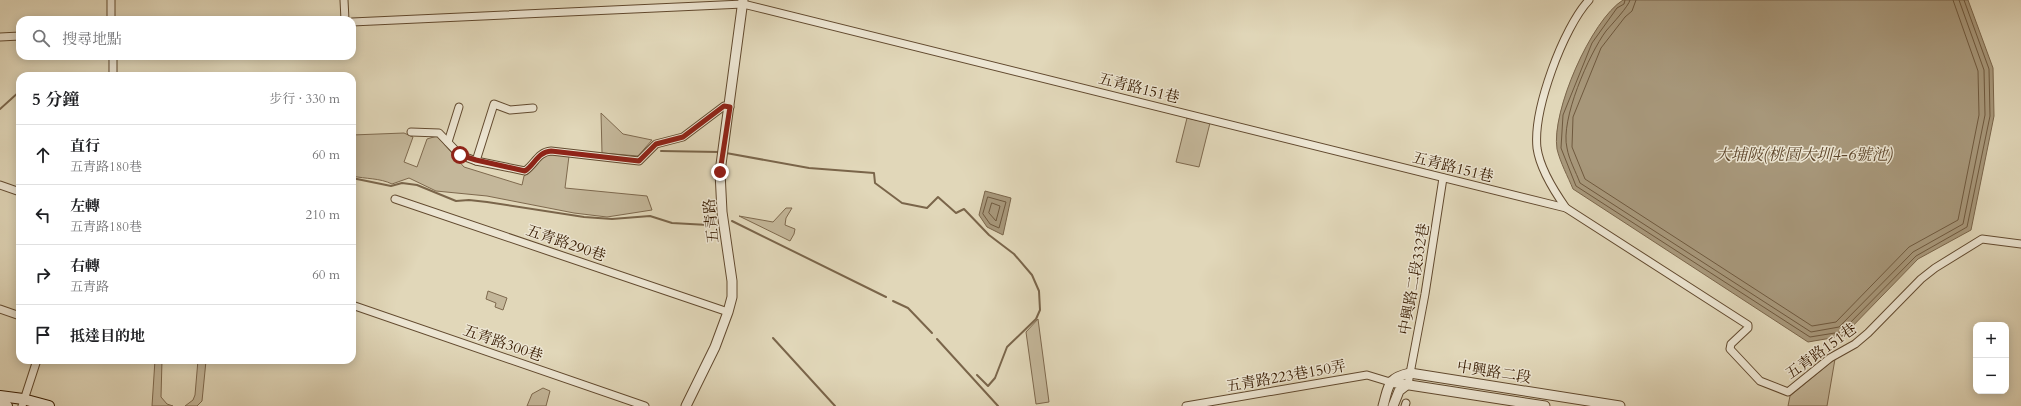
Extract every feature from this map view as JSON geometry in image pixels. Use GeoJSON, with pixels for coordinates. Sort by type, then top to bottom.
{"type":"FeatureCollection","features":[{"type":"Feature","properties":{"kind":"main road"},"geometry":{"type":"LineString","coordinates":[[0,396],[22,403],[49,406]]}},
{"type":"Feature","properties":{"kind":"main road"},"geometry":{"type":"LineString","coordinates":[[0,405],[7,406]]}},
{"type":"Feature","properties":{"kind":"street"},"geometry":{"type":"LineString","coordinates":[[111,0],[111,16]]}},
{"type":"Feature","properties":{"kind":"street"},"geometry":{"type":"LineString","coordinates":[[344,0],[345,16]]}},
{"type":"Feature","properties":{"kind":"street"},"geometry":{"type":"LineString","coordinates":[[1566,208],[1545,173],[1537,149],[1536,125],[1545,88],[1568,32],[1589,0]]}},
{"type":"Feature","properties":{"kind":"street","name":"五青路151巷"},"geometry":{"type":"LineString","coordinates":[[356,22],[743,2],[1566,208],[1748,325],[1748,328],[1731,344],[1730,349],[1760,381],[1788,392],[1830,358],[1855,344],[1868,333],[1921,279],[1935,268],[1982,239],[1986,238],[2021,244]]}},
{"type":"Feature","properties":{"kind":"street","name":"五青路"},"geometry":{"type":"LineString","coordinates":[[686,406],[715,347],[732,297],[732,281],[722,212],[720,172],[743,2]]}},
{"type":"Feature","properties":{"kind":"street"},"geometry":{"type":"LineString","coordinates":[[0,37],[16,36]]}},
{"type":"Feature","properties":{"kind":"street"},"geometry":{"type":"LineString","coordinates":[[113,60],[113,72]]}},
{"type":"Feature","properties":{"kind":"street"},"geometry":{"type":"LineString","coordinates":[[476,160],[494,104],[510,110],[533,108]]}},
{"type":"Feature","properties":{"kind":"street"},"geometry":{"type":"LineString","coordinates":[[411,132],[439,132],[460,155],[525,171],[532,166],[544,151],[639,161],[656,144],[683,137],[724,106],[730,107]]}},
{"type":"Feature","properties":{"kind":"street"},"geometry":{"type":"LineString","coordinates":[[448,142],[459,107]]}},
{"type":"Feature","properties":{"kind":"street","name":"中興路二段332巷"},"geometry":{"type":"LineString","coordinates":[[1408,384],[1426,294],[1443,178]]}},
{"type":"Feature","properties":{"kind":"street"},"geometry":{"type":"LineString","coordinates":[[0,185],[16,191]]}},
{"type":"Feature","properties":{"kind":"street","name":"五青路290巷"},"geometry":{"type":"LineString","coordinates":[[395,199],[728,312]]}},
{"type":"Feature","properties":{"kind":"street","name":"五青路300巷"},"geometry":{"type":"LineString","coordinates":[[356,306],[645,406]]}},
{"type":"Feature","properties":{"kind":"street"},"geometry":{"type":"LineString","coordinates":[[0,309],[16,315]]}},
{"type":"Feature","properties":{"kind":"street"},"geometry":{"type":"LineString","coordinates":[[22,403],[36,364]]}},
{"type":"Feature","properties":{"kind":"street"},"geometry":{"type":"LineString","coordinates":[[1383,406],[1390,382],[1398,375],[1410,373]]}},
{"type":"Feature","properties":{"kind":"street","name":"中興路二段"},"geometry":{"type":"LineString","coordinates":[[1410,373],[1620,406]]}},
{"type":"Feature","properties":{"kind":"street","name":"五青路223巷150弄"},"geometry":{"type":"LineString","coordinates":[[1186,406],[1367,375],[1390,382]]}},
{"type":"Feature","properties":{"kind":"street","name":"中興路二段"},"geometry":{"type":"LineString","coordinates":[[1390,382],[1545,406]]}},
{"type":"Feature","properties":{"kind":"street"},"geometry":{"type":"LineString","coordinates":[[1393,406],[1399,391],[1408,384]]}},
{"type":"Feature","properties":{"kind":"shaded area"},"geometry":{"type":"Polygon","coordinates":[[[601,113],[623,134],[652,140],[638,156],[602,153],[601,113]]]}},
{"type":"Feature","properties":{"kind":"shaded area"},"geometry":{"type":"Polygon","coordinates":[[[1187,118],[1210,123],[1199,167],[1176,162],[1187,118]]]}},
{"type":"Feature","properties":{"kind":"shaded area"},"geometry":{"type":"Polygon","coordinates":[[[404,133],[413,137],[404,162],[417,167],[427,139],[437,136],[464,167],[522,185],[524,176],[545,156],[569,156],[565,188],[647,196],[652,210],[607,217],[574,213],[487,196],[436,191],[409,178],[392,184],[356,177],[356,135],[404,133]]]}},
{"type":"Feature","properties":{"kind":"shaded area"},"geometry":{"type":"Polygon","coordinates":[[[786,208],[792,208],[786,218],[785,225],[795,229],[790,241],[739,216],[773,222],[786,208]]]}},
{"type":"Feature","properties":{"kind":"shaded area"},"geometry":{"type":"Polygon","coordinates":[[[488,291],[507,298],[503,310],[495,307],[496,303],[486,299],[488,291]]]}},
{"type":"Feature","properties":{"kind":"shaded area"},"geometry":{"type":"Polygon","coordinates":[[[1038,319],[1049,402],[1036,404],[1026,332],[1038,319]]]}},
{"type":"Feature","properties":{"kind":"shaded area"},"geometry":{"type":"Polygon","coordinates":[[[1835,359],[1827,406],[1788,406],[1790,396],[1835,359]]]}},
{"type":"Feature","properties":{"kind":"shaded area"},"geometry":{"type":"Polygon","coordinates":[[[155,364],[162,364],[161,397],[167,404],[173,406],[152,406],[155,364]]]}},
{"type":"Feature","properties":{"kind":"shaded area"},"geometry":{"type":"Polygon","coordinates":[[[198,364],[206,364],[202,401],[197,406],[185,406],[193,400],[195,395],[198,364]]]}},
{"type":"Feature","properties":{"kind":"shaded area"},"geometry":{"type":"Polygon","coordinates":[[[543,388],[550,391],[546,406],[527,406],[532,394],[543,388]]]}},
{"type":"Feature","properties":{"kind":"water","name":"大埔陂(桃園大圳4-6號池)"},"geometry":{"type":"Polygon","coordinates":[[[1623,0],[1968,0],[1993,68],[1994,116],[1971,230],[1918,259],[1843,336],[1808,342],[1573,189],[1557,149],[1557,133],[1560,113],[1567,91],[1586,46],[1598,27],[1611,11],[1623,0]]]}},
{"type":"Feature","properties":{"kind":"water"},"geometry":{"type":"Polygon","coordinates":[[[985,191],[1011,198],[1003,235],[987,227],[979,215],[985,191]]]}},
{"type":"Feature","properties":{"kind":"waterway"},"geometry":{"type":"LineString","coordinates":[[0,109],[16,95]]}},
{"type":"Feature","properties":{"kind":"waterway"},"geometry":{"type":"LineString","coordinates":[[661,151],[719,152]]}},
{"type":"Feature","properties":{"kind":"waterway"},"geometry":{"type":"LineString","coordinates":[[726,153],[809,168],[874,173],[875,183],[902,203],[927,208],[938,197],[956,213],[964,209],[989,235],[1014,254],[1032,275],[1039,291],[1040,310],[1036,319],[1007,347],[995,378],[988,386],[977,375]]}},
{"type":"Feature","properties":{"kind":"waterway"},"geometry":{"type":"LineString","coordinates":[[356,179],[391,186],[402,183],[417,185],[456,201],[469,200],[487,202],[584,217],[612,219],[650,216],[672,223],[708,225]]}},
{"type":"Feature","properties":{"kind":"waterway"},"geometry":{"type":"LineString","coordinates":[[732,221],[886,297]]}},
{"type":"Feature","properties":{"kind":"waterway"},"geometry":{"type":"LineString","coordinates":[[893,301],[908,308],[932,333]]}},
{"type":"Feature","properties":{"kind":"waterway"},"geometry":{"type":"LineString","coordinates":[[773,338],[835,406]]}},
{"type":"Feature","properties":{"kind":"waterway"},"geometry":{"type":"LineString","coordinates":[[937,339],[998,406]]}},
{"type":"Feature","properties":{"kind":"route"},"geometry":{"type":"LineString","coordinates":[[460,155],[517,171],[525,171],[532,166],[544,151],[639,161],[656,144],[683,137],[724,106],[730,107],[720,172]]}}]}
